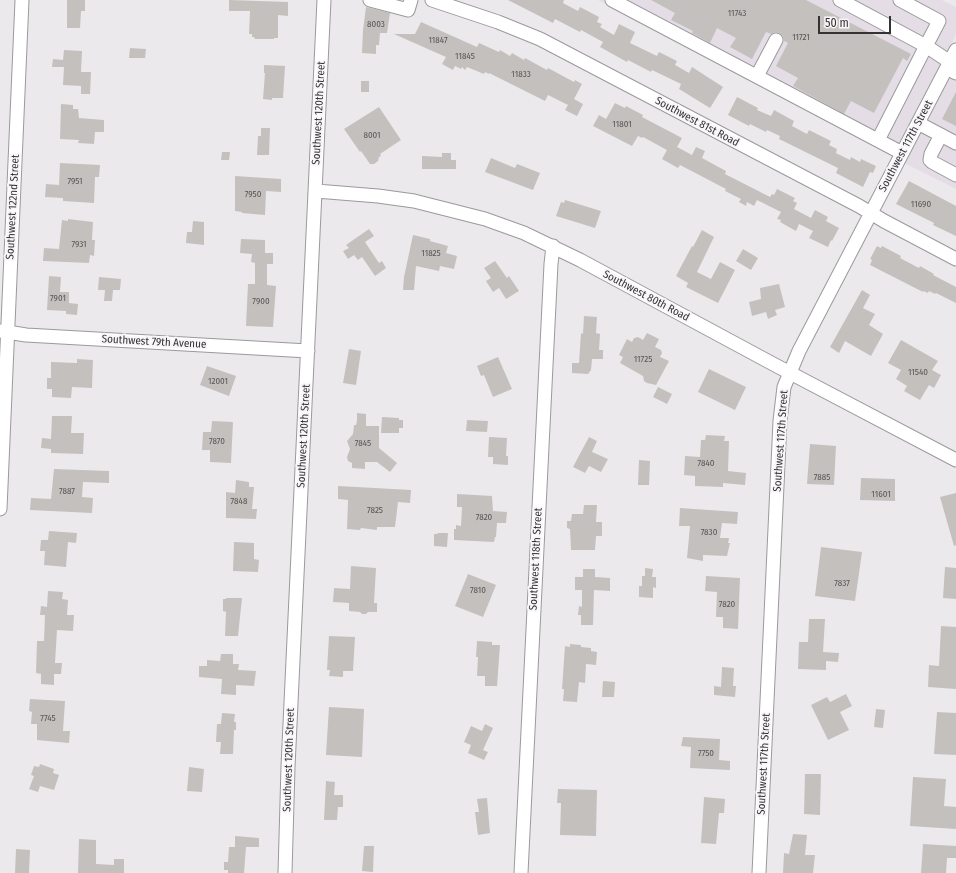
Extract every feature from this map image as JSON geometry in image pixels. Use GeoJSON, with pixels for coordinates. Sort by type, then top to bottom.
{"type":"FeatureCollection","features":[{"type":"Feature","properties":{"kind":"street","name":"Southwest 122nd Street"},"geometry":{"type":"LineString","coordinates":[[0,509],[4,332],[22,0]]}},
{"type":"Feature","properties":{"kind":"street","name":"Southwest 120th Street"},"geometry":{"type":"LineString","coordinates":[[285,873],[288,760],[324,0]]}},
{"type":"Feature","properties":{"kind":"street"},"geometry":{"type":"LineString","coordinates":[[370,0],[408,10],[411,0]]}},
{"type":"Feature","properties":{"kind":"street","name":"Southwest 81st Road"},"geometry":{"type":"LineString","coordinates":[[432,0],[540,39],[871,212],[884,221],[956,259]]}},
{"type":"Feature","properties":{"kind":"street"},"geometry":{"type":"LineString","coordinates":[[612,0],[902,153]]}},
{"type":"Feature","properties":{"kind":"street"},"geometry":{"type":"LineString","coordinates":[[840,0],[926,46],[953,67]]}},
{"type":"Feature","properties":{"kind":"street"},"geometry":{"type":"LineString","coordinates":[[878,140],[940,21],[900,0]]}},
{"type":"Feature","properties":{"kind":"street"},"geometry":{"type":"LineString","coordinates":[[757,76],[776,40]]}},
{"type":"Feature","properties":{"kind":"street","name":"Southwest 117th Street"},"geometry":{"type":"LineString","coordinates":[[759,873],[780,421],[784,387],[799,351],[902,153],[918,123],[953,67],[956,50]]}},
{"type":"Feature","properties":{"kind":"street"},"geometry":{"type":"LineString","coordinates":[[918,123],[956,143]]}},
{"type":"Feature","properties":{"kind":"street"},"geometry":{"type":"LineString","coordinates":[[941,135],[931,154],[930,160],[956,175]]}},
{"type":"Feature","properties":{"kind":"street","name":"Southwest 80th Road"},"geometry":{"type":"LineString","coordinates":[[316,191],[401,199],[448,209],[506,226],[553,246],[789,373],[956,460]]}},
{"type":"Feature","properties":{"kind":"street","name":"Southwest 118th Street"},"geometry":{"type":"LineString","coordinates":[[521,873],[553,246]]}},
{"type":"Feature","properties":{"kind":"street","name":"Southwest 79th Avenue"},"geometry":{"type":"LineString","coordinates":[[4,332],[26,335],[308,351]]}},
{"type":"Feature","properties":{"kind":"shaded area"},"geometry":{"type":"Polygon","coordinates":[[[598,0],[942,0],[956,7],[956,35],[895,156],[598,0]]]}},
{"type":"Feature","properties":{"kind":"shaded area"},"geometry":{"type":"Polygon","coordinates":[[[956,67],[956,189],[904,163],[956,67]]]}},
{"type":"Feature","properties":{"kind":"building"},"geometry":{"type":"Polygon","coordinates":[[[67,0],[85,0],[85,11],[81,11],[80,28],[67,28],[67,0]]]}},
{"type":"Feature","properties":{"kind":"building"},"geometry":{"type":"Polygon","coordinates":[[[229,0],[288,2],[288,16],[278,15],[278,38],[255,39],[252,37],[252,34],[249,34],[250,11],[229,11],[229,0]]]}},
{"type":"Feature","properties":{"kind":"building"},"geometry":{"type":"Polygon","coordinates":[[[508,0],[564,0],[563,3],[578,11],[580,7],[599,17],[597,22],[602,24],[600,27],[614,35],[619,24],[635,32],[630,43],[657,56],[659,52],[677,61],[675,65],[689,73],[692,67],[723,87],[710,108],[679,89],[681,84],[652,70],[651,72],[628,60],[627,62],[600,47],[603,42],[581,30],[580,32],[555,19],[553,23],[508,0]]]}},
{"type":"Feature","properties":{"kind":"building"},"geometry":{"type":"Polygon","coordinates":[[[651,0],[806,0],[911,54],[907,61],[903,58],[874,113],[851,101],[844,114],[793,86],[798,78],[776,66],[788,43],[784,41],[783,36],[780,33],[775,32],[771,34],[766,32],[752,59],[730,47],[736,38],[717,28],[710,43],[692,33],[693,31],[671,20],[675,13],[651,0]]]}},
{"type":"Feature","properties":{"kind":"building"},"geometry":{"type":"Polygon","coordinates":[[[366,7],[390,13],[387,33],[380,33],[379,45],[376,45],[376,54],[362,53],[366,7]]]}},
{"type":"Feature","properties":{"kind":"building"},"geometry":{"type":"Polygon","coordinates":[[[421,22],[477,47],[479,43],[499,52],[500,50],[510,56],[512,53],[524,60],[525,58],[547,70],[548,68],[574,82],[575,80],[582,84],[574,99],[583,104],[577,116],[565,110],[568,105],[548,95],[545,101],[489,73],[485,72],[484,74],[467,67],[465,70],[462,67],[461,69],[455,66],[453,70],[442,64],[446,57],[394,34],[415,34],[421,22]]]}},
{"type":"Feature","properties":{"kind":"building"},"geometry":{"type":"Polygon","coordinates":[[[130,48],[146,49],[145,58],[129,58],[130,48]]]}},
{"type":"Feature","properties":{"kind":"building"},"geometry":{"type":"Polygon","coordinates":[[[64,50],[82,51],[81,72],[91,72],[90,94],[81,94],[81,86],[63,85],[64,67],[52,67],[53,59],[63,60],[64,50]]]}},
{"type":"Feature","properties":{"kind":"building"},"geometry":{"type":"Polygon","coordinates":[[[264,65],[285,66],[283,98],[272,98],[272,100],[263,99],[265,73],[264,65]]]}},
{"type":"Feature","properties":{"kind":"building"},"geometry":{"type":"Polygon","coordinates":[[[361,81],[369,81],[369,92],[361,92],[361,81]]]}},
{"type":"Feature","properties":{"kind":"building"},"geometry":{"type":"Polygon","coordinates":[[[956,92],[956,126],[942,119],[956,92]]]}},
{"type":"Feature","properties":{"kind":"building"},"geometry":{"type":"Polygon","coordinates":[[[737,97],[758,108],[757,110],[771,116],[774,110],[794,121],[792,126],[807,134],[809,130],[831,141],[829,145],[837,149],[836,153],[850,160],[851,157],[860,162],[861,159],[876,166],[873,173],[870,172],[863,187],[836,173],[838,168],[779,139],[780,136],[767,130],[766,132],[750,124],[749,126],[728,115],[737,97]]]}},
{"type":"Feature","properties":{"kind":"building"},"geometry":{"type":"Polygon","coordinates":[[[615,103],[625,108],[626,106],[643,115],[642,117],[682,138],[677,147],[692,155],[696,147],[705,151],[702,158],[726,171],[725,174],[770,197],[772,194],[774,195],[777,189],[795,198],[793,201],[797,203],[794,209],[811,218],[815,210],[828,217],[826,221],[839,228],[832,241],[831,240],[828,247],[809,238],[813,231],[799,224],[796,231],[780,222],[781,220],[777,219],[781,212],[757,200],[754,206],[747,202],[746,206],[739,202],[741,199],[725,191],[726,189],[680,165],[678,168],[662,159],[667,150],[643,137],[638,136],[632,146],[593,126],[599,115],[606,119],[615,103]]]}},
{"type":"Feature","properties":{"kind":"building"},"geometry":{"type":"Polygon","coordinates":[[[61,104],[73,105],[73,109],[78,109],[79,118],[104,120],[104,132],[95,132],[94,144],[78,143],[79,140],[60,139],[61,104]]]}},
{"type":"Feature","properties":{"kind":"building"},"geometry":{"type":"Polygon","coordinates":[[[379,107],[401,140],[380,154],[381,156],[379,157],[378,161],[374,164],[370,164],[344,129],[379,107]]]}},
{"type":"Feature","properties":{"kind":"building"},"geometry":{"type":"Polygon","coordinates":[[[261,128],[270,128],[269,155],[257,155],[258,136],[261,136],[261,128]]]}},
{"type":"Feature","properties":{"kind":"building"},"geometry":{"type":"Polygon","coordinates":[[[222,152],[230,152],[229,160],[221,160],[222,152]]]}},
{"type":"Feature","properties":{"kind":"building"},"geometry":{"type":"Polygon","coordinates":[[[442,153],[451,153],[451,160],[456,160],[456,169],[422,169],[422,156],[442,157],[442,153]]]}},
{"type":"Feature","properties":{"kind":"building"},"geometry":{"type":"Polygon","coordinates":[[[491,158],[515,168],[517,164],[540,173],[533,190],[485,172],[491,158]]]}},
{"type":"Feature","properties":{"kind":"building"},"geometry":{"type":"Polygon","coordinates":[[[60,163],[100,165],[99,177],[95,177],[94,203],[63,201],[63,198],[45,197],[46,184],[59,185],[60,163]]]}},
{"type":"Feature","properties":{"kind":"building"},"geometry":{"type":"Polygon","coordinates":[[[235,176],[281,179],[281,192],[266,191],[265,215],[235,211],[235,176]]]}},
{"type":"Feature","properties":{"kind":"building"},"geometry":{"type":"Polygon","coordinates":[[[909,181],[956,206],[956,236],[896,204],[909,181]]]}},
{"type":"Feature","properties":{"kind":"building"},"geometry":{"type":"Polygon","coordinates":[[[565,200],[601,211],[595,228],[556,216],[561,202],[564,203],[565,200]]]}},
{"type":"Feature","properties":{"kind":"building"},"geometry":{"type":"Polygon","coordinates":[[[68,219],[93,222],[92,240],[95,240],[94,256],[90,255],[89,263],[43,261],[44,248],[59,249],[62,220],[68,221],[68,219]]]}},
{"type":"Feature","properties":{"kind":"building"},"geometry":{"type":"Polygon","coordinates":[[[193,221],[204,222],[204,245],[186,243],[187,232],[192,232],[193,221]]]}},
{"type":"Feature","properties":{"kind":"building"},"geometry":{"type":"Polygon","coordinates":[[[369,229],[374,236],[365,242],[379,263],[382,261],[386,268],[375,276],[362,257],[358,260],[354,255],[348,259],[343,251],[349,248],[346,245],[369,229]]]}},
{"type":"Feature","properties":{"kind":"building"},"geometry":{"type":"Polygon","coordinates":[[[702,230],[714,237],[697,272],[711,279],[720,262],[735,270],[718,303],[686,287],[688,283],[676,276],[702,230]]]}},
{"type":"Feature","properties":{"kind":"building"},"geometry":{"type":"Polygon","coordinates":[[[413,235],[430,239],[430,241],[448,246],[446,253],[457,256],[454,269],[440,266],[439,271],[416,266],[414,290],[403,290],[404,277],[413,235]]]}},
{"type":"Feature","properties":{"kind":"building"},"geometry":{"type":"Polygon","coordinates":[[[241,239],[265,240],[265,253],[273,253],[273,264],[267,264],[267,285],[276,286],[273,327],[246,326],[248,284],[255,284],[255,263],[251,262],[252,254],[240,253],[241,239]]]}},
{"type":"Feature","properties":{"kind":"building"},"geometry":{"type":"Polygon","coordinates":[[[877,246],[881,248],[882,246],[901,256],[900,258],[919,268],[920,266],[934,274],[933,275],[956,287],[956,303],[936,293],[935,294],[929,291],[928,293],[923,292],[870,265],[872,260],[870,259],[877,246]]]}},
{"type":"Feature","properties":{"kind":"building"},"geometry":{"type":"Polygon","coordinates":[[[743,249],[758,258],[751,270],[736,261],[743,249]]]}},
{"type":"Feature","properties":{"kind":"building"},"geometry":{"type":"Polygon","coordinates":[[[495,261],[507,278],[509,276],[519,291],[506,299],[499,288],[493,292],[486,281],[491,278],[484,268],[495,261]]]}},
{"type":"Feature","properties":{"kind":"building"},"geometry":{"type":"Polygon","coordinates":[[[49,276],[61,277],[60,292],[69,292],[69,303],[78,304],[77,315],[66,314],[66,311],[47,310],[49,276]]]}},
{"type":"Feature","properties":{"kind":"building"},"geometry":{"type":"Polygon","coordinates":[[[99,277],[121,279],[120,290],[113,290],[112,301],[104,301],[105,290],[98,290],[99,277]]]}},
{"type":"Feature","properties":{"kind":"building"},"geometry":{"type":"Polygon","coordinates":[[[779,284],[785,307],[775,310],[777,315],[768,319],[766,312],[752,316],[749,302],[761,299],[760,288],[779,284]]]}},
{"type":"Feature","properties":{"kind":"building"},"geometry":{"type":"Polygon","coordinates":[[[862,290],[870,295],[863,308],[875,314],[869,325],[883,334],[871,356],[845,341],[839,353],[830,347],[862,290]]]}},
{"type":"Feature","properties":{"kind":"building"},"geometry":{"type":"Polygon","coordinates":[[[584,316],[597,317],[596,333],[600,334],[599,350],[603,350],[603,359],[592,359],[591,370],[588,374],[572,373],[572,363],[579,363],[584,316]]]}},
{"type":"Feature","properties":{"kind":"building"},"geometry":{"type":"Polygon","coordinates":[[[647,333],[659,339],[655,347],[661,350],[662,353],[660,357],[669,361],[656,385],[647,383],[644,381],[643,376],[620,363],[623,357],[619,355],[627,339],[632,342],[634,338],[638,337],[643,340],[647,333]]]}},
{"type":"Feature","properties":{"kind":"building"},"geometry":{"type":"Polygon","coordinates":[[[901,340],[938,361],[932,370],[941,375],[934,388],[929,385],[920,400],[904,391],[907,386],[896,379],[901,370],[888,363],[901,340]]]}},
{"type":"Feature","properties":{"kind":"building"},"geometry":{"type":"Polygon","coordinates":[[[349,349],[361,351],[356,385],[343,383],[349,349]]]}},
{"type":"Feature","properties":{"kind":"building"},"geometry":{"type":"Polygon","coordinates":[[[498,357],[512,389],[493,397],[484,375],[481,376],[477,366],[498,357]]]}},
{"type":"Feature","properties":{"kind":"building"},"geometry":{"type":"Polygon","coordinates":[[[77,359],[93,360],[92,388],[72,387],[71,398],[52,397],[52,389],[47,389],[47,378],[51,378],[51,362],[77,363],[77,359]]]}},
{"type":"Feature","properties":{"kind":"building"},"geometry":{"type":"Polygon","coordinates":[[[207,366],[236,376],[229,396],[200,385],[207,366]]]}},
{"type":"Feature","properties":{"kind":"building"},"geometry":{"type":"Polygon","coordinates":[[[709,369],[746,387],[735,410],[698,392],[709,369]]]}},
{"type":"Feature","properties":{"kind":"building"},"geometry":{"type":"Polygon","coordinates":[[[658,387],[672,394],[667,404],[653,397],[658,387]]]}},
{"type":"Feature","properties":{"kind":"building"},"geometry":{"type":"Polygon","coordinates":[[[357,413],[366,414],[366,426],[379,426],[379,448],[397,463],[390,472],[377,462],[365,462],[365,469],[352,468],[352,463],[348,461],[347,457],[350,449],[347,441],[353,434],[354,425],[356,425],[357,421],[357,413]]]}},
{"type":"Feature","properties":{"kind":"building"},"geometry":{"type":"Polygon","coordinates":[[[52,416],[72,416],[71,433],[84,433],[83,454],[51,453],[51,449],[41,448],[42,438],[51,439],[52,416]]]}},
{"type":"Feature","properties":{"kind":"building"},"geometry":{"type":"Polygon","coordinates":[[[382,417],[399,418],[399,420],[403,420],[403,428],[399,428],[399,433],[381,433],[382,417]]]}},
{"type":"Feature","properties":{"kind":"building"},"geometry":{"type":"Polygon","coordinates":[[[467,420],[488,421],[487,432],[466,431],[467,420]]]}},
{"type":"Feature","properties":{"kind":"building"},"geometry":{"type":"Polygon","coordinates":[[[212,421],[233,422],[231,463],[210,462],[210,450],[202,450],[203,432],[211,432],[212,421]]]}},
{"type":"Feature","properties":{"kind":"building"},"geometry":{"type":"Polygon","coordinates":[[[706,435],[725,436],[724,441],[729,441],[728,471],[746,473],[745,485],[723,483],[723,487],[695,486],[695,476],[684,475],[685,456],[700,457],[701,440],[705,440],[706,435]]]}},
{"type":"Feature","properties":{"kind":"building"},"geometry":{"type":"Polygon","coordinates":[[[489,437],[507,438],[506,456],[508,456],[508,465],[493,464],[493,457],[488,457],[489,437]]]}},
{"type":"Feature","properties":{"kind":"building"},"geometry":{"type":"Polygon","coordinates":[[[589,437],[597,441],[592,452],[608,459],[601,472],[589,466],[585,473],[573,467],[589,437]]]}},
{"type":"Feature","properties":{"kind":"building"},"geometry":{"type":"Polygon","coordinates":[[[810,444],[836,446],[834,485],[807,484],[810,444]]]}},
{"type":"Feature","properties":{"kind":"building"},"geometry":{"type":"Polygon","coordinates":[[[639,460],[650,461],[649,485],[638,485],[639,460]]]}},
{"type":"Feature","properties":{"kind":"building"},"geometry":{"type":"Polygon","coordinates":[[[54,469],[109,471],[109,483],[83,482],[82,497],[93,498],[92,513],[30,510],[31,498],[51,499],[54,469]]]}},
{"type":"Feature","properties":{"kind":"building"},"geometry":{"type":"Polygon","coordinates":[[[861,478],[895,479],[895,501],[860,500],[861,478]]]}},
{"type":"Feature","properties":{"kind":"building"},"geometry":{"type":"Polygon","coordinates":[[[236,480],[249,482],[249,487],[254,487],[252,509],[257,509],[256,519],[226,518],[226,492],[235,493],[236,480]]]}},
{"type":"Feature","properties":{"kind":"building"},"geometry":{"type":"Polygon","coordinates":[[[338,486],[411,490],[410,503],[398,502],[395,527],[377,527],[377,530],[361,528],[360,530],[347,529],[348,500],[338,499],[338,486]]]}},
{"type":"Feature","properties":{"kind":"building"},"geometry":{"type":"Polygon","coordinates":[[[956,493],[956,545],[954,546],[940,497],[956,493]]]}},
{"type":"Feature","properties":{"kind":"building"},"geometry":{"type":"Polygon","coordinates":[[[457,494],[492,496],[493,511],[507,512],[506,523],[497,523],[494,542],[454,540],[454,529],[456,529],[456,525],[461,526],[462,507],[457,507],[457,494]]]}},
{"type":"Feature","properties":{"kind":"building"},"geometry":{"type":"Polygon","coordinates":[[[584,505],[597,505],[596,522],[602,522],[602,536],[596,536],[595,550],[571,550],[570,529],[567,528],[567,521],[571,521],[572,514],[583,514],[584,505]]]}},
{"type":"Feature","properties":{"kind":"building"},"geometry":{"type":"Polygon","coordinates":[[[680,508],[738,512],[737,524],[722,523],[720,538],[729,538],[728,543],[730,543],[727,556],[703,555],[703,561],[687,558],[690,526],[679,526],[680,508]]]}},
{"type":"Feature","properties":{"kind":"building"},"geometry":{"type":"Polygon","coordinates":[[[49,531],[77,533],[76,543],[68,542],[66,567],[44,565],[45,551],[40,551],[41,540],[48,540],[49,531]]]}},
{"type":"Feature","properties":{"kind":"building"},"geometry":{"type":"Polygon","coordinates":[[[448,533],[447,547],[434,546],[434,534],[448,533]]]}},
{"type":"Feature","properties":{"kind":"building"},"geometry":{"type":"Polygon","coordinates":[[[234,542],[254,543],[254,559],[259,560],[258,572],[233,571],[234,542]]]}},
{"type":"Feature","properties":{"kind":"building"},"geometry":{"type":"Polygon","coordinates":[[[821,547],[862,552],[855,601],[815,596],[821,547]]]}},
{"type":"Feature","properties":{"kind":"building"},"geometry":{"type":"Polygon","coordinates":[[[351,566],[376,568],[374,603],[377,603],[377,612],[362,614],[360,612],[349,611],[349,603],[333,602],[334,588],[350,589],[351,566]]]}},
{"type":"Feature","properties":{"kind":"building"},"geometry":{"type":"Polygon","coordinates":[[[945,567],[956,568],[956,599],[943,598],[945,567]]]}},
{"type":"Feature","properties":{"kind":"building"},"geometry":{"type":"Polygon","coordinates":[[[645,568],[653,569],[652,577],[656,577],[656,588],[653,587],[653,598],[639,597],[639,586],[642,586],[642,576],[645,576],[645,568]]]}},
{"type":"Feature","properties":{"kind":"building"},"geometry":{"type":"Polygon","coordinates":[[[583,569],[595,569],[595,577],[610,578],[610,591],[594,590],[593,625],[581,625],[581,615],[578,615],[579,606],[582,607],[582,590],[575,590],[575,577],[583,577],[583,569]]]}},
{"type":"Feature","properties":{"kind":"building"},"geometry":{"type":"Polygon","coordinates":[[[468,574],[496,585],[483,617],[455,606],[468,574]]]}},
{"type":"Feature","properties":{"kind":"building"},"geometry":{"type":"Polygon","coordinates":[[[706,576],[740,578],[738,629],[723,628],[723,617],[716,617],[717,592],[705,591],[706,576]]]}},
{"type":"Feature","properties":{"kind":"building"},"geometry":{"type":"Polygon","coordinates":[[[48,591],[63,592],[62,599],[68,600],[67,615],[74,615],[73,631],[57,630],[55,663],[62,663],[61,674],[54,674],[54,685],[41,684],[41,674],[36,673],[37,641],[44,641],[45,615],[40,615],[41,606],[47,607],[48,591]]]}},
{"type":"Feature","properties":{"kind":"building"},"geometry":{"type":"Polygon","coordinates":[[[242,598],[238,636],[225,636],[226,612],[223,611],[223,599],[242,598]]]}},
{"type":"Feature","properties":{"kind":"building"},"geometry":{"type":"Polygon","coordinates":[[[809,619],[825,619],[823,652],[839,653],[838,662],[826,661],[826,670],[798,669],[799,642],[808,642],[809,619]]]}},
{"type":"Feature","properties":{"kind":"building"},"geometry":{"type":"Polygon","coordinates":[[[941,626],[956,627],[956,689],[928,687],[929,665],[939,666],[941,626]]]}},
{"type":"Feature","properties":{"kind":"building"},"geometry":{"type":"Polygon","coordinates":[[[329,636],[355,637],[353,671],[343,671],[343,677],[329,676],[330,670],[327,670],[329,636]]]}},
{"type":"Feature","properties":{"kind":"building"},"geometry":{"type":"Polygon","coordinates":[[[477,641],[492,642],[492,645],[500,645],[497,686],[485,686],[485,676],[477,676],[477,641]]]}},
{"type":"Feature","properties":{"kind":"building"},"geometry":{"type":"Polygon","coordinates":[[[570,644],[581,645],[581,647],[591,648],[591,651],[597,652],[596,665],[586,664],[585,683],[579,682],[577,702],[563,701],[564,689],[562,689],[565,646],[570,647],[570,644]]]}},
{"type":"Feature","properties":{"kind":"building"},"geometry":{"type":"Polygon","coordinates":[[[221,654],[233,654],[233,664],[239,664],[238,670],[256,671],[254,686],[236,685],[236,695],[221,694],[222,679],[199,677],[199,666],[207,666],[207,660],[220,661],[221,654]]]}},
{"type":"Feature","properties":{"kind":"building"},"geometry":{"type":"Polygon","coordinates":[[[722,667],[734,668],[733,686],[736,686],[735,697],[714,695],[714,686],[721,687],[722,667]]]}},
{"type":"Feature","properties":{"kind":"building"},"geometry":{"type":"Polygon","coordinates":[[[603,681],[615,682],[614,697],[602,697],[603,681]]]}},
{"type":"Feature","properties":{"kind":"building"},"geometry":{"type":"Polygon","coordinates":[[[846,694],[852,706],[840,712],[849,730],[828,740],[811,705],[827,697],[830,702],[846,694]]]}},
{"type":"Feature","properties":{"kind":"building"},"geometry":{"type":"Polygon","coordinates":[[[30,699],[65,701],[63,731],[70,731],[69,743],[37,740],[37,724],[31,724],[32,712],[29,711],[30,699]]]}},
{"type":"Feature","properties":{"kind":"building"},"geometry":{"type":"Polygon","coordinates":[[[329,707],[364,709],[362,757],[326,755],[329,707]]]}},
{"type":"Feature","properties":{"kind":"building"},"geometry":{"type":"Polygon","coordinates":[[[876,709],[885,710],[883,728],[874,727],[876,709]]]}},
{"type":"Feature","properties":{"kind":"building"},"geometry":{"type":"Polygon","coordinates":[[[937,712],[956,713],[956,755],[934,754],[937,712]]]}},
{"type":"Feature","properties":{"kind":"building"},"geometry":{"type":"Polygon","coordinates":[[[222,713],[235,714],[234,722],[236,722],[236,730],[234,730],[233,754],[220,754],[221,742],[216,742],[217,724],[221,724],[222,713]]]}},
{"type":"Feature","properties":{"kind":"building"},"geometry":{"type":"Polygon","coordinates":[[[485,724],[493,728],[483,750],[488,752],[484,760],[468,753],[471,745],[464,742],[471,726],[482,731],[485,724]]]}},
{"type":"Feature","properties":{"kind":"building"},"geometry":{"type":"Polygon","coordinates":[[[683,737],[720,739],[719,760],[730,761],[730,770],[690,768],[691,747],[681,746],[683,737]]]}},
{"type":"Feature","properties":{"kind":"building"},"geometry":{"type":"Polygon","coordinates":[[[40,764],[54,769],[53,773],[59,775],[54,790],[40,786],[38,792],[29,789],[34,776],[31,775],[34,766],[39,767],[40,764]]]}},
{"type":"Feature","properties":{"kind":"building"},"geometry":{"type":"Polygon","coordinates":[[[189,767],[204,769],[202,792],[187,791],[189,767]]]}},
{"type":"Feature","properties":{"kind":"building"},"geometry":{"type":"Polygon","coordinates":[[[805,774],[821,774],[820,815],[804,814],[805,774]]]}},
{"type":"Feature","properties":{"kind":"building"},"geometry":{"type":"Polygon","coordinates":[[[913,777],[946,779],[944,806],[956,807],[956,829],[910,826],[913,777]]]}},
{"type":"Feature","properties":{"kind":"building"},"geometry":{"type":"Polygon","coordinates":[[[326,781],[335,782],[334,795],[343,795],[343,807],[338,807],[337,820],[324,820],[326,781]]]}},
{"type":"Feature","properties":{"kind":"building"},"geometry":{"type":"Polygon","coordinates":[[[558,789],[597,790],[596,836],[560,835],[561,803],[557,803],[558,789]]]}},
{"type":"Feature","properties":{"kind":"building"},"geometry":{"type":"Polygon","coordinates":[[[704,797],[725,799],[724,813],[719,813],[716,844],[701,843],[704,797]]]}},
{"type":"Feature","properties":{"kind":"building"},"geometry":{"type":"Polygon","coordinates":[[[487,798],[490,833],[478,835],[475,812],[479,812],[477,799],[487,798]]]}},
{"type":"Feature","properties":{"kind":"building"},"geometry":{"type":"Polygon","coordinates":[[[793,834],[807,835],[805,855],[815,855],[813,873],[783,873],[784,853],[789,854],[793,834]]]}},
{"type":"Feature","properties":{"kind":"building"},"geometry":{"type":"Polygon","coordinates":[[[235,836],[259,838],[259,847],[246,847],[244,873],[228,873],[228,870],[224,870],[224,862],[228,862],[229,847],[235,847],[235,836]]]}},
{"type":"Feature","properties":{"kind":"building"},"geometry":{"type":"Polygon","coordinates":[[[79,839],[96,840],[96,864],[114,865],[114,859],[124,859],[124,873],[78,873],[79,839]]]}},
{"type":"Feature","properties":{"kind":"building"},"geometry":{"type":"Polygon","coordinates":[[[923,844],[956,846],[956,858],[947,858],[946,873],[921,873],[923,844]]]}},
{"type":"Feature","properties":{"kind":"building"},"geometry":{"type":"Polygon","coordinates":[[[364,846],[374,846],[373,872],[362,871],[364,846]]]}},
{"type":"Feature","properties":{"kind":"building"},"geometry":{"type":"Polygon","coordinates":[[[16,849],[30,850],[29,873],[15,873],[16,849]]]}}]}
